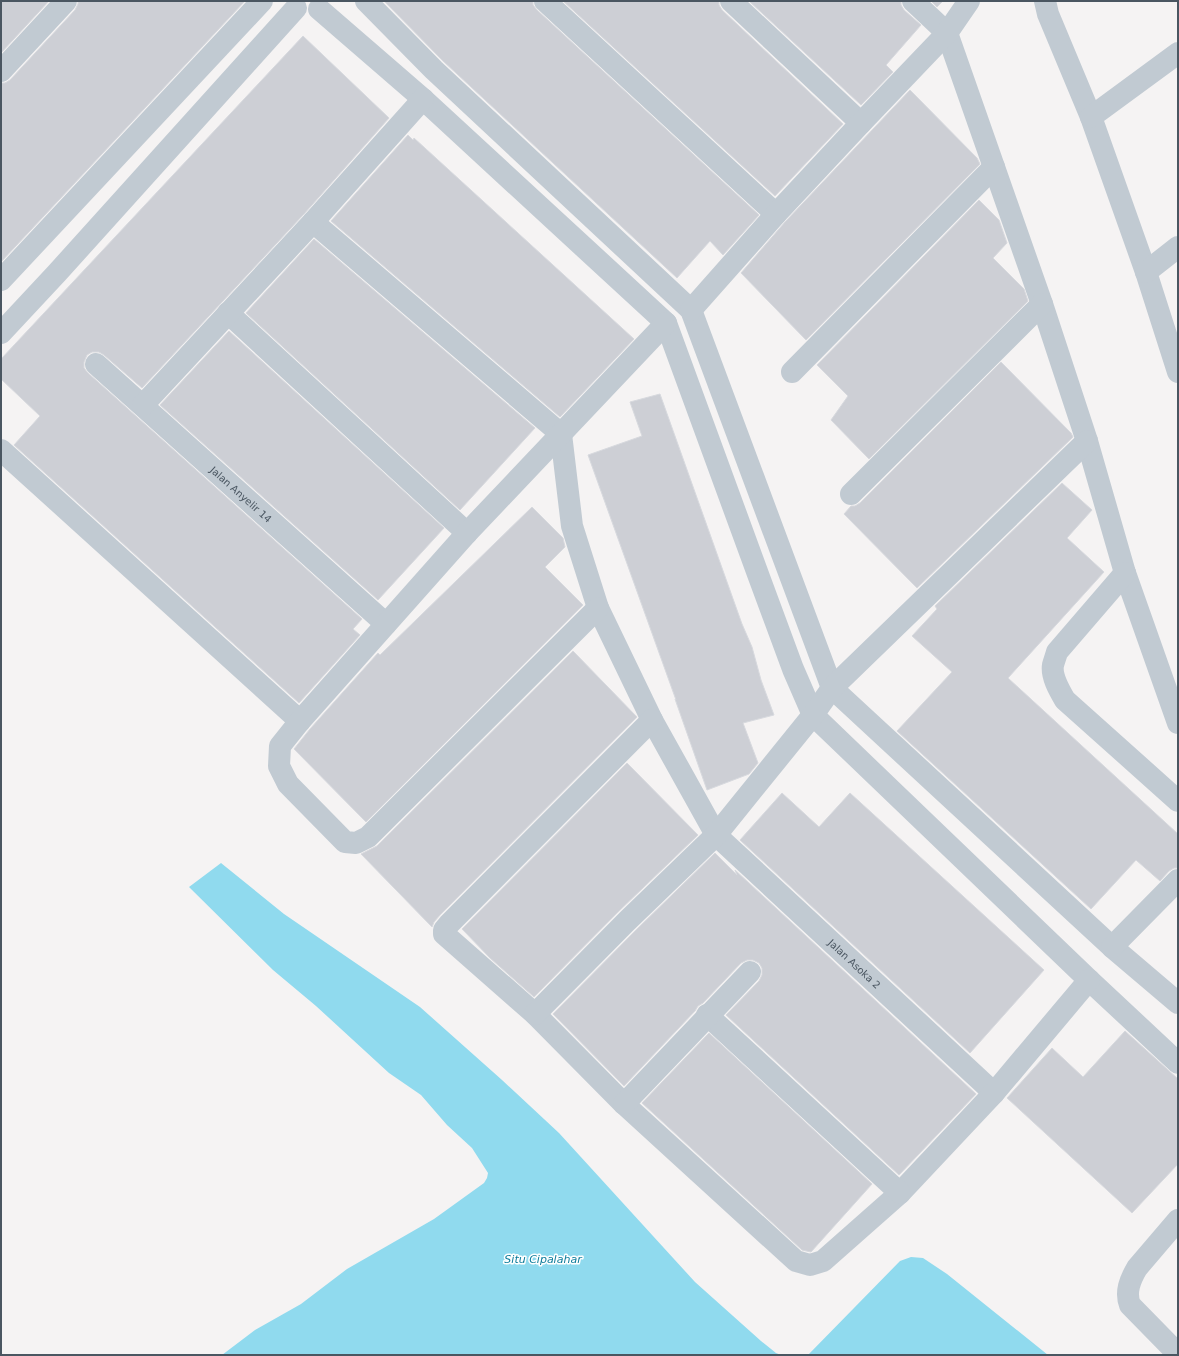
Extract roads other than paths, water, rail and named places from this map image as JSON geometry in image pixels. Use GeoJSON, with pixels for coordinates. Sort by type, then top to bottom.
{"type":"FeatureCollection","features":[{"type":"Feature","properties":{"kind":"street"},"geometry":{"type":"LineString","coordinates":[[1,71],[66,1]]}},
{"type":"Feature","properties":{"kind":"street"},"geometry":{"type":"LineString","coordinates":[[1,280],[262,1]]}},
{"type":"Feature","properties":{"kind":"street"},"geometry":{"type":"LineString","coordinates":[[366,1],[434,70],[691,310],[832,688],[1112,947],[1178,1002]]}},
{"type":"Feature","properties":{"kind":"street"},"geometry":{"type":"LineString","coordinates":[[545,1],[776,214]]}},
{"type":"Feature","properties":{"kind":"street"},"geometry":{"type":"LineString","coordinates":[[731,1],[861,123]]}},
{"type":"Feature","properties":{"kind":"street"},"geometry":{"type":"LineString","coordinates":[[913,1],[947,33],[1042,304],[1087,441],[1125,573],[1178,723]]}},
{"type":"Feature","properties":{"kind":"street"},"geometry":{"type":"LineString","coordinates":[[691,310],[776,214],[947,33],[969,1]]}},
{"type":"Feature","properties":{"kind":"street"},"geometry":{"type":"LineString","coordinates":[[1045,1],[1048,14],[1091,117],[1146,272],[1178,372]]}},
{"type":"Feature","properties":{"kind":"street"},"geometry":{"type":"LineString","coordinates":[[1,333],[57,273],[291,4],[307,10],[327,5],[423,99],[666,322],[759,577],[813,715],[1089,980],[1178,1063]]}},
{"type":"Feature","properties":{"kind":"street"},"geometry":{"type":"LineString","coordinates":[[1091,117],[1178,53]]}},
{"type":"Feature","properties":{"kind":"street"},"geometry":{"type":"LineString","coordinates":[[143,405],[313,222],[423,99]]}},
{"type":"Feature","properties":{"kind":"street"},"geometry":{"type":"LineString","coordinates":[[792,372],[994,167]]}},
{"type":"Feature","properties":{"kind":"street"},"geometry":{"type":"LineString","coordinates":[[313,222],[561,434]]}},
{"type":"Feature","properties":{"kind":"street"},"geometry":{"type":"LineString","coordinates":[[1146,272],[1178,247]]}},
{"type":"Feature","properties":{"kind":"street"},"geometry":{"type":"LineString","coordinates":[[851,494],[1042,304]]}},
{"type":"Feature","properties":{"kind":"street"},"geometry":{"type":"LineString","coordinates":[[228,313],[466,533]]}},
{"type":"Feature","properties":{"kind":"street"},"geometry":{"type":"LineString","coordinates":[[598,608],[368,837],[356,844],[345,842],[288,784],[279,766],[280,746],[466,533],[666,322]]}},
{"type":"Feature","properties":{"kind":"street","name":"Jalan Anyelir 14"},"geometry":{"type":"LineString","coordinates":[[96,364],[386,624]]}},
{"type":"Feature","properties":{"kind":"street","name":"Jalan Asoka 2"},"geometry":{"type":"LineString","coordinates":[[561,434],[572,526],[598,608],[652,720],[716,835],[994,1093]]}},
{"type":"Feature","properties":{"kind":"street"},"geometry":{"type":"LineString","coordinates":[[535,1014],[627,921],[716,835],[813,715],[832,688],[1087,441]]}},
{"type":"Feature","properties":{"kind":"street"},"geometry":{"type":"LineString","coordinates":[[1,450],[300,722]]}},
{"type":"Feature","properties":{"kind":"street"},"geometry":{"type":"LineString","coordinates":[[1125,573],[1057,652],[1052,666],[1058,689],[1065,700],[1178,801]]}},
{"type":"Feature","properties":{"kind":"street"},"geometry":{"type":"LineString","coordinates":[[652,720],[444,930],[444,934],[535,1014],[624,1104],[796,1261],[810,1265],[823,1261],[900,1193],[994,1093],[1089,980]]}},
{"type":"Feature","properties":{"kind":"street"},"geometry":{"type":"LineString","coordinates":[[1112,947],[1178,880]]}},
{"type":"Feature","properties":{"kind":"street"},"geometry":{"type":"LineString","coordinates":[[624,1104],[707,1015],[750,972]]}},
{"type":"Feature","properties":{"kind":"street"},"geometry":{"type":"LineString","coordinates":[[707,1015],[900,1193]]}},
{"type":"Feature","properties":{"kind":"street"},"geometry":{"type":"LineString","coordinates":[[1178,1220],[1137,1268],[1132,1277],[1127,1297],[1130,1305],[1178,1354]]}},
{"type":"Feature","properties":{"kind":"water","name":"Situ Cipalahar"},"geometry":{"type":"Polygon","coordinates":[[[221,863],[284,914],[420,1007],[559,1133],[695,1282],[761,1341],[776,1353],[781,1355],[222,1355],[255,1330],[301,1304],[347,1269],[434,1219],[484,1183],[488,1173],[472,1148],[447,1125],[421,1095],[389,1073],[316,1006],[273,970],[189,887],[221,863]]]}},
{"type":"Feature","properties":{"kind":"water"},"geometry":{"type":"Polygon","coordinates":[[[911,1257],[923,1258],[947,1274],[1048,1355],[808,1355],[900,1261],[911,1257]]]}}]}
